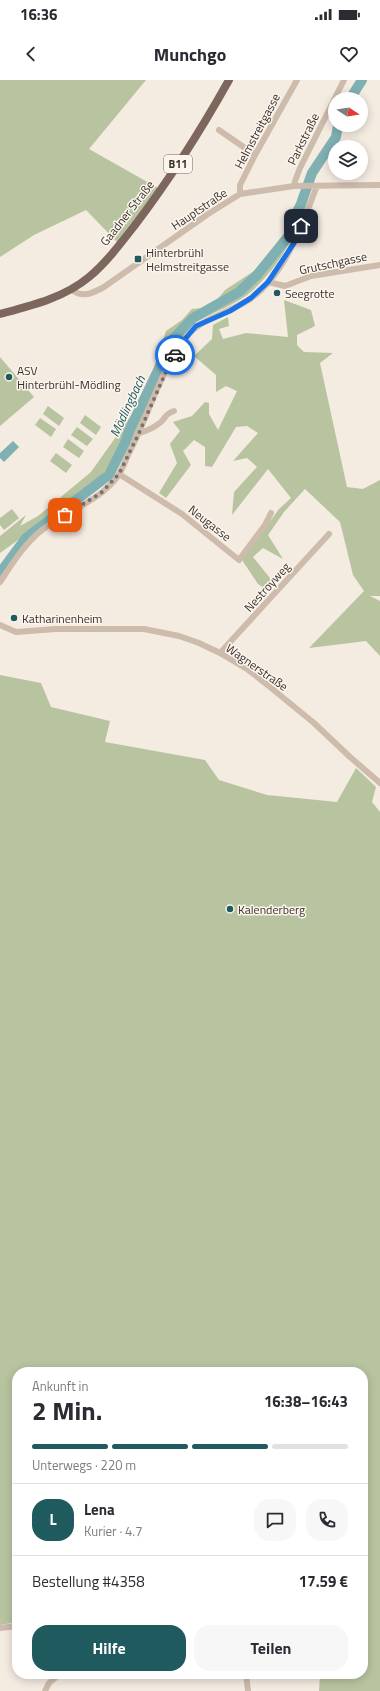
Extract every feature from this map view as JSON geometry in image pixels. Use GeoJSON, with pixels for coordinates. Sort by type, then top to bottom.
{"type":"FeatureCollection","features":[{"type":"Feature","properties":{"kind":"main road","name":"Gaadner Straße"},"geometry":{"type":"LineString","coordinates":[[71,289],[89,277],[120,244],[150,206],[229,80]]}},
{"type":"Feature","properties":{"kind":"main road","name":"B11"},"geometry":{"type":"LineString","coordinates":[[0,314],[48,300],[71,289]]}},
{"type":"Feature","properties":{"kind":"street","name":"Helmstreitgasse"},"geometry":{"type":"LineString","coordinates":[[240,194],[240,185],[255,155],[297,80]]}},
{"type":"Feature","properties":{"kind":"street","name":"Parkstraße"},"geometry":{"type":"LineString","coordinates":[[294,186],[300,168],[344,80]]}},
{"type":"Feature","properties":{"kind":"street"},"geometry":{"type":"LineString","coordinates":[[219,130],[255,155]]}},
{"type":"Feature","properties":{"kind":"street","name":"Hauptstraße"},"geometry":{"type":"LineString","coordinates":[[71,289],[77,294],[89,295],[104,287],[208,214],[240,194],[294,186],[380,185]]}},
{"type":"Feature","properties":{"kind":"street"},"geometry":{"type":"LineString","coordinates":[[0,582],[16,559],[41,530],[101,493],[119,474],[169,365],[186,338],[196,326],[230,311],[251,298],[268,282],[296,240],[315,186]]}},
{"type":"Feature","properties":{"kind":"street","name":"Grutschgasse"},"geometry":{"type":"LineString","coordinates":[[268,282],[285,286],[311,276],[380,265]]}},
{"type":"Feature","properties":{"kind":"street"},"geometry":{"type":"LineString","coordinates":[[139,433],[148,430],[161,422],[167,413],[174,411]]}},
{"type":"Feature","properties":{"kind":"street","name":"Neugasse"},"geometry":{"type":"LineString","coordinates":[[119,474],[182,514],[239,560],[265,525],[271,513]]}},
{"type":"Feature","properties":{"kind":"street","name":"Nestroyweg"},"geometry":{"type":"LineString","coordinates":[[220,653],[329,534]]}},
{"type":"Feature","properties":{"kind":"street","name":"Wagnerstraße"},"geometry":{"type":"LineString","coordinates":[[0,625],[16,632],[75,628],[144,630],[179,636],[199,643],[220,653],[247,670],[314,723],[380,783]]}},
{"type":"Feature","properties":{"kind":"street"},"geometry":{"type":"LineString","coordinates":[[0,1628],[12,1627]]}},
{"type":"Feature","properties":{"kind":"street"},"geometry":{"type":"LineString","coordinates":[[45,1691],[49,1683],[54,1679]]}},
{"type":"Feature","properties":{"kind":"street"},"geometry":{"type":"LineString","coordinates":[[247,1679],[248,1691]]}},
{"type":"Feature","properties":{"kind":"green space"},"geometry":{"type":"Polygon","coordinates":[[[0,80],[146,80],[89,149],[158,188],[117,242],[86,210],[34,235],[0,257],[0,80]]]}},
{"type":"Feature","properties":{"kind":"green space"},"geometry":{"type":"Polygon","coordinates":[[[300,192],[309,194],[300,222],[285,251],[265,277],[244,297],[204,318],[182,334],[173,349],[124,456],[106,483],[0,553],[0,536],[26,515],[20,526],[38,516],[91,472],[135,410],[154,368],[166,331],[182,320],[192,309],[211,307],[225,290],[260,267],[287,230],[300,192]]]}},
{"type":"Feature","properties":{"kind":"green space"},"geometry":{"type":"Polygon","coordinates":[[[284,300],[311,310],[315,326],[297,335],[297,345],[304,352],[333,353],[320,363],[347,487],[363,489],[380,480],[380,596],[370,596],[380,601],[380,656],[366,641],[309,648],[364,591],[353,575],[340,522],[305,489],[284,512],[268,535],[283,559],[263,548],[253,557],[270,578],[269,591],[258,584],[242,560],[279,509],[291,498],[268,469],[232,515],[234,492],[257,467],[247,458],[233,461],[258,433],[247,426],[236,427],[212,467],[205,466],[205,447],[194,440],[183,451],[191,465],[166,498],[159,493],[177,463],[170,444],[180,431],[173,422],[192,416],[205,402],[209,403],[209,414],[218,430],[237,391],[226,386],[216,392],[216,375],[194,356],[212,339],[213,325],[228,317],[229,326],[219,329],[223,339],[246,333],[288,337],[284,300]]]}},
{"type":"Feature","properties":{"kind":"green space","name":"ASV Hinterbrühl-Mödling"},"geometry":{"type":"Polygon","coordinates":[[[0,357],[34,397],[0,426],[0,357]]]}},
{"type":"Feature","properties":{"kind":"green space"},"geometry":{"type":"Polygon","coordinates":[[[48,406],[64,418],[59,426],[43,414],[48,406]]]}},
{"type":"Feature","properties":{"kind":"green space"},"geometry":{"type":"Polygon","coordinates":[[[85,415],[101,427],[96,435],[80,423],[85,415]]]}},
{"type":"Feature","properties":{"kind":"green space"},"geometry":{"type":"Polygon","coordinates":[[[40,418],[56,429],[51,437],[35,425],[40,418]]]}},
{"type":"Feature","properties":{"kind":"green space"},"geometry":{"type":"Polygon","coordinates":[[[77,427],[93,439],[87,446],[71,435],[77,427]]]}},
{"type":"Feature","properties":{"kind":"green space"},"geometry":{"type":"Polygon","coordinates":[[[68,439],[84,451],[79,458],[63,447],[68,439]]]}},
{"type":"Feature","properties":{"kind":"green space"},"geometry":{"type":"Polygon","coordinates":[[[56,453],[72,465],[66,473],[50,461],[56,453]]]}},
{"type":"Feature","properties":{"kind":"green space"},"geometry":{"type":"Polygon","coordinates":[[[12,509],[19,518],[4,530],[0,525],[0,518],[12,509]]]}},
{"type":"Feature","properties":{"kind":"green space"},"geometry":{"type":"Polygon","coordinates":[[[0,675],[41,683],[51,707],[110,721],[105,742],[205,760],[219,780],[267,795],[337,802],[356,768],[376,787],[372,802],[380,812],[380,1691],[319,1691],[320,1679],[368,1679],[368,1367],[12,1367],[12,1623],[0,1625],[0,675]]]}},
{"type":"Feature","properties":{"kind":"water"},"geometry":{"type":"Polygon","coordinates":[[[13,441],[19,447],[4,462],[0,458],[0,453],[13,441]]]}},
{"type":"Feature","properties":{"kind":"waterway","name":"Mödlingbach"},"geometry":{"type":"LineString","coordinates":[[354,92],[362,80]]}},
{"type":"Feature","properties":{"kind":"waterway","name":"Mödlingbach"},"geometry":{"type":"LineString","coordinates":[[0,573],[26,538],[109,475],[173,339],[193,318],[239,292],[257,275],[291,233],[294,217],[301,204],[312,173],[336,137],[337,132]]}},
{"type":"Feature","properties":{"kind":"way so far"},"geometry":{"type":"LineString","coordinates":[[65,515],[101,493],[119,474],[175,355]]}},
{"type":"Feature","properties":{"kind":"place","name":"Hinterbrühl Helmstreitgasse"},"geometry":{"type":"Point","coordinates":[138,259]}},
{"type":"Feature","properties":{"kind":"place","name":"Seegrotte"},"geometry":{"type":"Point","coordinates":[277,293]}},
{"type":"Feature","properties":{"kind":"place","name":"ASV Hinterbrühl-Mödling"},"geometry":{"type":"Point","coordinates":[9,377]}},
{"type":"Feature","properties":{"kind":"place","name":"Katharinenheim"},"geometry":{"type":"Point","coordinates":[14,618]}},
{"type":"Feature","properties":{"kind":"place","name":"Kalenderberg"},"geometry":{"type":"Point","coordinates":[230,909]}},
{"type":"Feature","properties":{"kind":"route"},"geometry":{"type":"LineString","coordinates":[[175,355],[196,326],[230,311],[251,298],[268,282],[284,261],[296,240],[301,226]]}}]}
